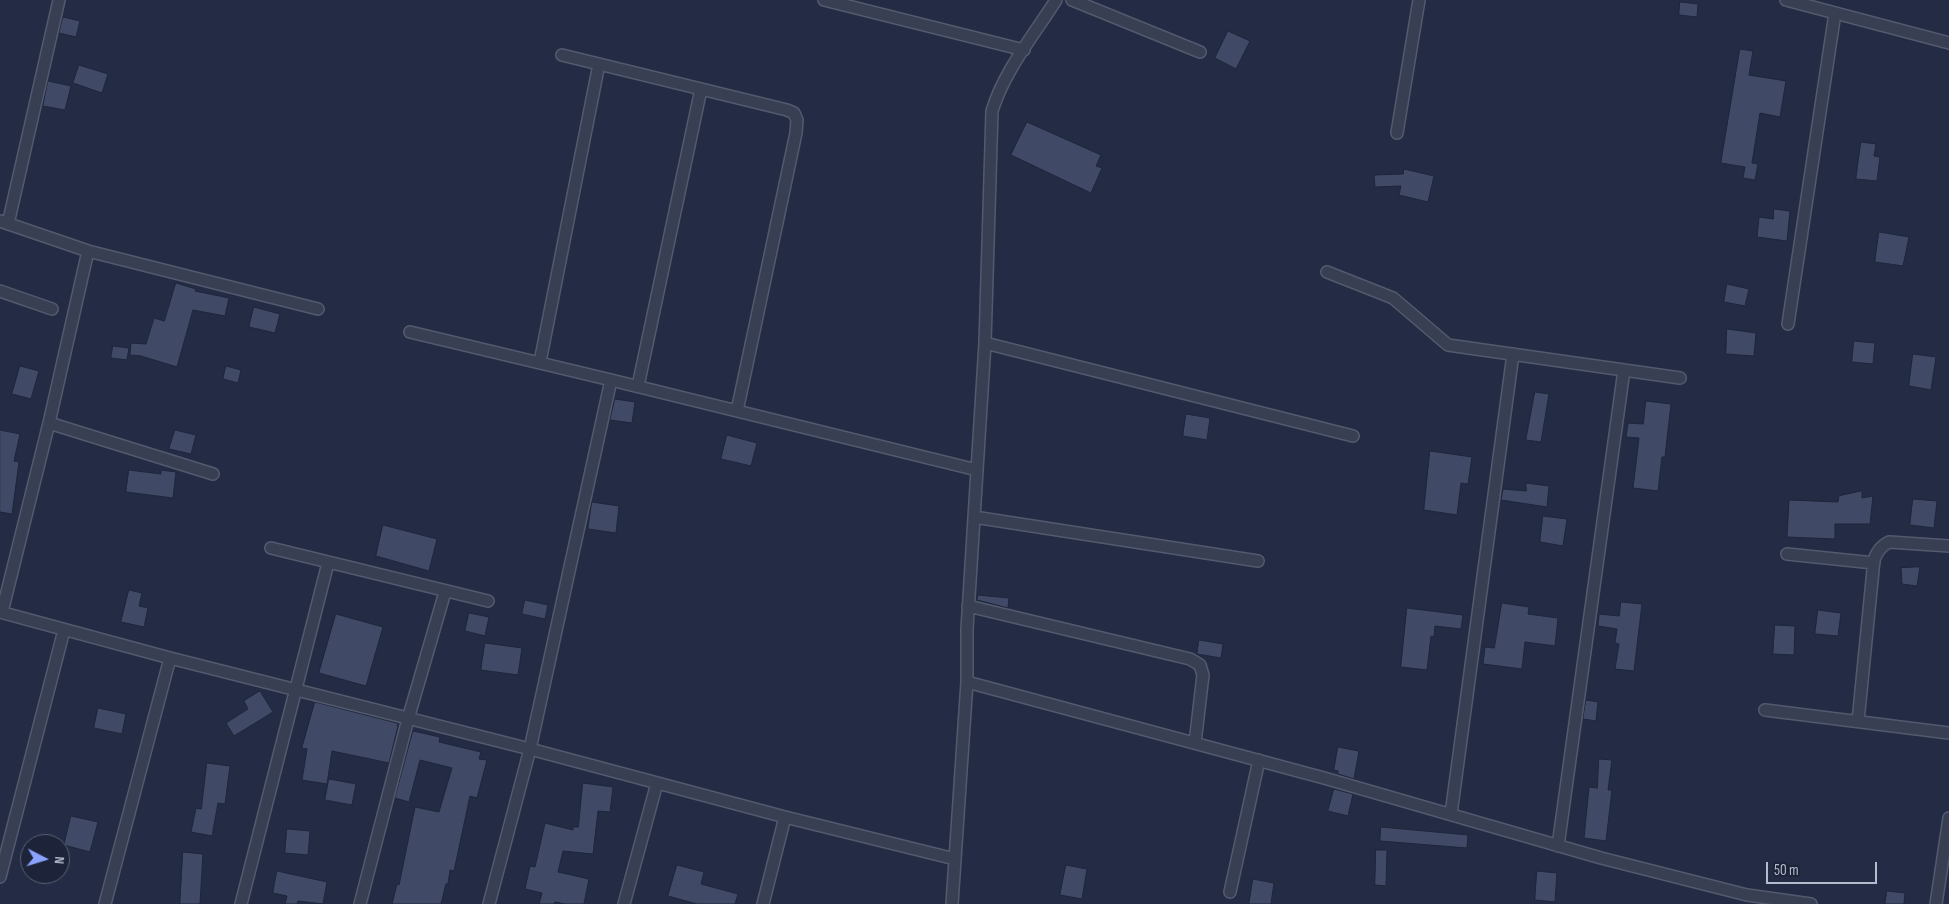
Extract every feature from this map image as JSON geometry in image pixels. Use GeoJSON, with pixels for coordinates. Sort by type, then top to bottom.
{"type":"FeatureCollection","features":[{"type":"Feature","properties":{"kind":"street"},"geometry":{"type":"LineString","coordinates":[[59,0],[4,222],[88,251],[318,309]]}},
{"type":"Feature","properties":{"kind":"street"},"geometry":{"type":"LineString","coordinates":[[824,0],[1024,50]]}},
{"type":"Feature","properties":{"kind":"street"},"geometry":{"type":"LineString","coordinates":[[952,904],[967,682],[968,606],[985,343],[992,111],[997,97],[1024,50],[1056,0]]}},
{"type":"Feature","properties":{"kind":"street"},"geometry":{"type":"LineString","coordinates":[[1072,0],[1200,52]]}},
{"type":"Feature","properties":{"kind":"street"},"geometry":{"type":"LineString","coordinates":[[1397,134],[1419,0]]}},
{"type":"Feature","properties":{"kind":"street"},"geometry":{"type":"LineString","coordinates":[[1786,0],[1809,3],[1835,13],[1949,43]]}},
{"type":"Feature","properties":{"kind":"street"},"geometry":{"type":"LineString","coordinates":[[1788,324],[1835,13]]}},
{"type":"Feature","properties":{"kind":"street"},"geometry":{"type":"LineString","coordinates":[[562,55],[794,113],[796,133],[737,410]]}},
{"type":"Feature","properties":{"kind":"street"},"geometry":{"type":"LineString","coordinates":[[540,362],[599,64]]}},
{"type":"Feature","properties":{"kind":"street"},"geometry":{"type":"LineString","coordinates":[[638,386],[702,89]]}},
{"type":"Feature","properties":{"kind":"street"},"geometry":{"type":"LineString","coordinates":[[88,251],[1,612],[170,658],[955,859]]}},
{"type":"Feature","properties":{"kind":"street"},"geometry":{"type":"LineString","coordinates":[[1327,272],[1393,298],[1448,345],[1680,378]]}},
{"type":"Feature","properties":{"kind":"street"},"geometry":{"type":"LineString","coordinates":[[0,291],[52,309]]}},
{"type":"Feature","properties":{"kind":"street"},"geometry":{"type":"LineString","coordinates":[[410,332],[540,362],[978,470]]}},
{"type":"Feature","properties":{"kind":"street"},"geometry":{"type":"LineString","coordinates":[[985,343],[1353,436]]}},
{"type":"Feature","properties":{"kind":"street"},"geometry":{"type":"LineString","coordinates":[[1451,814],[1513,354]]}},
{"type":"Feature","properties":{"kind":"street"},"geometry":{"type":"LineString","coordinates":[[1558,846],[1624,370]]}},
{"type":"Feature","properties":{"kind":"street"},"geometry":{"type":"LineString","coordinates":[[489,904],[530,749],[612,380]]}},
{"type":"Feature","properties":{"kind":"street"},"geometry":{"type":"LineString","coordinates":[[48,423],[213,474]]}},
{"type":"Feature","properties":{"kind":"street"},"geometry":{"type":"LineString","coordinates":[[974,518],[1258,561]]}},
{"type":"Feature","properties":{"kind":"street"},"geometry":{"type":"LineString","coordinates":[[1858,721],[1874,563],[1877,552],[1883,545],[1890,542],[1949,546]]}},
{"type":"Feature","properties":{"kind":"street"},"geometry":{"type":"LineString","coordinates":[[272,548],[328,564],[488,601]]}},
{"type":"Feature","properties":{"kind":"street"},"geometry":{"type":"LineString","coordinates":[[1787,554],[1874,563]]}},
{"type":"Feature","properties":{"kind":"street"},"geometry":{"type":"LineString","coordinates":[[241,904],[328,564]]}},
{"type":"Feature","properties":{"kind":"street"},"geometry":{"type":"LineString","coordinates":[[360,904],[408,719],[445,592]]}},
{"type":"Feature","properties":{"kind":"street"},"geometry":{"type":"LineString","coordinates":[[968,606],[1190,659],[1200,665],[1203,675],[1195,743]]}},
{"type":"Feature","properties":{"kind":"street"},"geometry":{"type":"LineString","coordinates":[[0,877],[64,630]]}},
{"type":"Feature","properties":{"kind":"street"},"geometry":{"type":"LineString","coordinates":[[105,904],[170,658]]}},
{"type":"Feature","properties":{"kind":"street"},"geometry":{"type":"LineString","coordinates":[[967,682],[1259,760],[1601,858],[1747,895],[1811,904]]}},
{"type":"Feature","properties":{"kind":"street"},"geometry":{"type":"LineString","coordinates":[[1765,710],[1949,733]]}},
{"type":"Feature","properties":{"kind":"street"},"geometry":{"type":"LineString","coordinates":[[1230,892],[1259,760]]}},
{"type":"Feature","properties":{"kind":"street"},"geometry":{"type":"LineString","coordinates":[[624,904],[657,783]]}},
{"type":"Feature","properties":{"kind":"street"},"geometry":{"type":"LineString","coordinates":[[763,904],[786,817]]}},
{"type":"Feature","properties":{"kind":"street"},"geometry":{"type":"LineString","coordinates":[[1936,904],[1949,818]]}},
{"type":"Feature","properties":{"kind":"building"},"geometry":{"type":"Polygon","coordinates":[[[1680,2],[1698,4],[1697,17],[1679,15],[1680,2]]]}},
{"type":"Feature","properties":{"kind":"building"},"geometry":{"type":"Polygon","coordinates":[[[63,17],[80,21],[76,37],[59,33],[63,17]]]}},
{"type":"Feature","properties":{"kind":"building"},"geometry":{"type":"Polygon","coordinates":[[[1228,31],[1250,41],[1236,69],[1215,58],[1228,31]]]}},
{"type":"Feature","properties":{"kind":"building"},"geometry":{"type":"Polygon","coordinates":[[[1740,49],[1753,51],[1749,75],[1786,81],[1780,117],[1760,113],[1752,163],[1758,164],[1755,180],[1743,178],[1745,167],[1721,163],[1740,49]]]}},
{"type":"Feature","properties":{"kind":"building"},"geometry":{"type":"Polygon","coordinates":[[[79,65],[108,74],[102,93],[73,83],[79,65]]]}},
{"type":"Feature","properties":{"kind":"building"},"geometry":{"type":"Polygon","coordinates":[[[48,81],[71,86],[65,110],[43,106],[48,81]]]}},
{"type":"Feature","properties":{"kind":"building"},"geometry":{"type":"Polygon","coordinates":[[[1027,122],[1101,155],[1096,166],[1102,168],[1091,193],[1011,155],[1027,122]]]}},
{"type":"Feature","properties":{"kind":"building"},"geometry":{"type":"Polygon","coordinates":[[[1861,142],[1876,144],[1874,156],[1880,157],[1877,181],[1856,179],[1861,142]]]}},
{"type":"Feature","properties":{"kind":"building"},"geometry":{"type":"Polygon","coordinates":[[[1404,169],[1434,176],[1428,202],[1399,195],[1401,186],[1375,187],[1374,175],[1403,174],[1404,169]]]}},
{"type":"Feature","properties":{"kind":"building"},"geometry":{"type":"Polygon","coordinates":[[[1774,209],[1790,211],[1787,241],[1757,237],[1759,217],[1773,219],[1774,209]]]}},
{"type":"Feature","properties":{"kind":"building"},"geometry":{"type":"Polygon","coordinates":[[[1879,232],[1909,237],[1903,266],[1875,262],[1879,232]]]}},
{"type":"Feature","properties":{"kind":"building"},"geometry":{"type":"Polygon","coordinates":[[[176,283],[196,289],[195,291],[229,298],[225,316],[193,310],[177,367],[141,356],[130,355],[131,343],[146,344],[154,318],[164,321],[176,283]]]}},
{"type":"Feature","properties":{"kind":"building"},"geometry":{"type":"Polygon","coordinates":[[[1727,284],[1749,289],[1745,306],[1724,302],[1727,284]]]}},
{"type":"Feature","properties":{"kind":"building"},"geometry":{"type":"Polygon","coordinates":[[[254,307],[280,314],[275,333],[249,327],[254,307]]]}},
{"type":"Feature","properties":{"kind":"building"},"geometry":{"type":"Polygon","coordinates":[[[1727,329],[1756,333],[1754,356],[1726,354],[1727,329]]]}},
{"type":"Feature","properties":{"kind":"building"},"geometry":{"type":"Polygon","coordinates":[[[1854,341],[1875,343],[1873,364],[1852,362],[1854,341]]]}},
{"type":"Feature","properties":{"kind":"building"},"geometry":{"type":"Polygon","coordinates":[[[113,346],[129,348],[127,360],[111,358],[113,346]]]}},
{"type":"Feature","properties":{"kind":"building"},"geometry":{"type":"Polygon","coordinates":[[[1913,354],[1936,357],[1931,390],[1909,386],[1913,354]]]}},
{"type":"Feature","properties":{"kind":"building"},"geometry":{"type":"Polygon","coordinates":[[[20,366],[39,371],[31,399],[12,394],[20,366]]]}},
{"type":"Feature","properties":{"kind":"building"},"geometry":{"type":"Polygon","coordinates":[[[226,366],[241,370],[238,383],[223,379],[226,366]]]}},
{"type":"Feature","properties":{"kind":"building"},"geometry":{"type":"Polygon","coordinates":[[[1535,392],[1549,394],[1541,442],[1526,440],[1535,392]]]}},
{"type":"Feature","properties":{"kind":"building"},"geometry":{"type":"Polygon","coordinates":[[[615,399],[635,402],[632,423],[610,420],[615,399]]]}},
{"type":"Feature","properties":{"kind":"building"},"geometry":{"type":"Polygon","coordinates":[[[1646,401],[1671,404],[1665,457],[1662,457],[1658,491],[1633,488],[1639,438],[1626,437],[1628,423],[1643,424],[1646,401]]]}},
{"type":"Feature","properties":{"kind":"building"},"geometry":{"type":"Polygon","coordinates":[[[1186,414],[1210,418],[1207,440],[1183,436],[1186,414]]]}},
{"type":"Feature","properties":{"kind":"building"},"geometry":{"type":"Polygon","coordinates":[[[0,430],[20,434],[14,461],[19,462],[12,514],[0,512],[0,430]]]}},
{"type":"Feature","properties":{"kind":"building"},"geometry":{"type":"Polygon","coordinates":[[[175,430],[196,435],[191,454],[169,449],[175,430]]]}},
{"type":"Feature","properties":{"kind":"building"},"geometry":{"type":"Polygon","coordinates":[[[727,435],[757,443],[751,466],[721,459],[727,435]]]}},
{"type":"Feature","properties":{"kind":"building"},"geometry":{"type":"Polygon","coordinates":[[[1430,451],[1472,457],[1468,484],[1461,483],[1457,515],[1424,510],[1430,451]]]}},
{"type":"Feature","properties":{"kind":"building"},"geometry":{"type":"Polygon","coordinates":[[[129,470],[161,474],[161,470],[176,472],[173,498],[126,492],[129,470]]]}},
{"type":"Feature","properties":{"kind":"building"},"geometry":{"type":"Polygon","coordinates":[[[1526,483],[1549,486],[1547,507],[1501,500],[1503,489],[1526,491],[1526,483]]]}},
{"type":"Feature","properties":{"kind":"building"},"geometry":{"type":"Polygon","coordinates":[[[1862,491],[1862,498],[1873,496],[1870,524],[1835,524],[1835,539],[1787,537],[1789,500],[1838,502],[1839,496],[1862,491]]]}},
{"type":"Feature","properties":{"kind":"building"},"geometry":{"type":"Polygon","coordinates":[[[1913,499],[1937,501],[1934,528],[1910,525],[1913,499]]]}},
{"type":"Feature","properties":{"kind":"building"},"geometry":{"type":"Polygon","coordinates":[[[592,502],[619,506],[616,533],[588,529],[592,502]]]}},
{"type":"Feature","properties":{"kind":"building"},"geometry":{"type":"Polygon","coordinates":[[[1543,516],[1567,519],[1563,546],[1540,542],[1543,516]]]}},
{"type":"Feature","properties":{"kind":"building"},"geometry":{"type":"Polygon","coordinates":[[[383,525],[437,539],[429,571],[376,556],[383,525]]]}},
{"type":"Feature","properties":{"kind":"building"},"geometry":{"type":"Polygon","coordinates":[[[1920,567],[1917,586],[1902,584],[1901,568],[1920,567]]]}},
{"type":"Feature","properties":{"kind":"building"},"geometry":{"type":"Polygon","coordinates":[[[129,590],[142,593],[139,606],[148,608],[144,627],[121,622],[129,590]]]}},
{"type":"Feature","properties":{"kind":"building"},"geometry":{"type":"Polygon","coordinates":[[[978,595],[1009,598],[1008,608],[977,600],[978,595]]]}},
{"type":"Feature","properties":{"kind":"building"},"geometry":{"type":"Polygon","coordinates":[[[525,600],[548,605],[545,619],[522,614],[525,600]]]}},
{"type":"Feature","properties":{"kind":"building"},"geometry":{"type":"Polygon","coordinates":[[[1621,602],[1642,604],[1634,671],[1615,669],[1619,644],[1615,643],[1617,629],[1598,626],[1599,614],[1619,616],[1621,602]]]}},
{"type":"Feature","properties":{"kind":"building"},"geometry":{"type":"Polygon","coordinates":[[[1502,603],[1529,607],[1528,614],[1558,618],[1555,646],[1525,642],[1522,669],[1483,664],[1485,647],[1494,648],[1502,603]]]}},
{"type":"Feature","properties":{"kind":"building"},"geometry":{"type":"Polygon","coordinates":[[[1407,608],[1463,615],[1461,629],[1435,626],[1434,637],[1431,636],[1427,670],[1401,667],[1407,608]]]}},
{"type":"Feature","properties":{"kind":"building"},"geometry":{"type":"Polygon","coordinates":[[[1818,610],[1841,613],[1838,636],[1815,634],[1818,610]]]}},
{"type":"Feature","properties":{"kind":"building"},"geometry":{"type":"Polygon","coordinates":[[[469,613],[489,617],[485,636],[465,631],[469,613]]]}},
{"type":"Feature","properties":{"kind":"building"},"geometry":{"type":"Polygon","coordinates":[[[336,614],[383,627],[366,686],[319,673],[336,614]]]}},
{"type":"Feature","properties":{"kind":"building"},"geometry":{"type":"Polygon","coordinates":[[[1775,625],[1795,626],[1794,655],[1773,654],[1775,625]]]}},
{"type":"Feature","properties":{"kind":"building"},"geometry":{"type":"Polygon","coordinates":[[[1199,640],[1223,644],[1221,658],[1197,654],[1199,640]]]}},
{"type":"Feature","properties":{"kind":"building"},"geometry":{"type":"Polygon","coordinates":[[[485,643],[522,648],[518,675],[481,670],[485,643]]]}},
{"type":"Feature","properties":{"kind":"building"},"geometry":{"type":"Polygon","coordinates":[[[260,691],[273,712],[234,736],[226,723],[248,709],[244,701],[260,691]]]}},
{"type":"Feature","properties":{"kind":"building"},"geometry":{"type":"Polygon","coordinates":[[[1586,700],[1598,702],[1596,721],[1583,719],[1586,700]]]}},
{"type":"Feature","properties":{"kind":"building"},"geometry":{"type":"Polygon","coordinates":[[[315,702],[397,723],[398,726],[389,763],[332,751],[327,784],[302,780],[307,749],[302,748],[315,702]]]}},
{"type":"Feature","properties":{"kind":"building"},"geometry":{"type":"Polygon","coordinates":[[[98,708],[126,714],[122,734],[94,728],[98,708]]]}},
{"type":"Feature","properties":{"kind":"building"},"geometry":{"type":"Polygon","coordinates":[[[413,731],[440,737],[439,742],[481,752],[479,759],[487,760],[477,798],[470,796],[454,871],[450,870],[448,884],[446,884],[441,904],[392,904],[397,884],[399,885],[415,807],[439,812],[452,768],[420,760],[409,802],[395,798],[413,731]]]}},
{"type":"Feature","properties":{"kind":"building"},"geometry":{"type":"Polygon","coordinates":[[[1338,747],[1359,751],[1354,779],[1338,774],[1338,771],[1334,770],[1338,747]]]}},
{"type":"Feature","properties":{"kind":"building"},"geometry":{"type":"Polygon","coordinates":[[[1599,759],[1612,760],[1608,790],[1612,790],[1606,841],[1584,838],[1589,787],[1597,788],[1599,759]]]}},
{"type":"Feature","properties":{"kind":"building"},"geometry":{"type":"Polygon","coordinates":[[[207,763],[230,766],[225,804],[218,803],[212,836],[191,832],[196,808],[201,809],[207,763]]]}},
{"type":"Feature","properties":{"kind":"building"},"geometry":{"type":"Polygon","coordinates":[[[329,779],[356,784],[352,805],[325,800],[329,779]]]}},
{"type":"Feature","properties":{"kind":"building"},"geometry":{"type":"Polygon","coordinates":[[[583,783],[613,787],[610,812],[598,811],[593,854],[563,851],[558,872],[589,879],[584,904],[555,902],[554,904],[539,904],[542,893],[525,889],[530,866],[535,867],[545,823],[573,830],[573,827],[578,827],[583,783]]]}},
{"type":"Feature","properties":{"kind":"building"},"geometry":{"type":"Polygon","coordinates":[[[1334,789],[1353,794],[1348,816],[1328,811],[1334,789]]]}},
{"type":"Feature","properties":{"kind":"building"},"geometry":{"type":"Polygon","coordinates":[[[71,816],[98,822],[90,852],[70,847],[70,834],[67,834],[71,816]]]}},
{"type":"Feature","properties":{"kind":"building"},"geometry":{"type":"Polygon","coordinates":[[[1381,827],[1468,835],[1467,848],[1380,841],[1381,827]]]}},
{"type":"Feature","properties":{"kind":"building"},"geometry":{"type":"Polygon","coordinates":[[[287,829],[310,831],[308,855],[285,853],[287,829]]]}},
{"type":"Feature","properties":{"kind":"building"},"geometry":{"type":"Polygon","coordinates":[[[1376,850],[1387,850],[1386,886],[1375,885],[1376,850]]]}},
{"type":"Feature","properties":{"kind":"building"},"geometry":{"type":"Polygon","coordinates":[[[183,852],[203,854],[200,904],[180,904],[183,852]]]}},
{"type":"Feature","properties":{"kind":"building"},"geometry":{"type":"Polygon","coordinates":[[[677,865],[704,872],[701,884],[738,894],[735,904],[697,904],[668,896],[677,865]]]}},
{"type":"Feature","properties":{"kind":"building"},"geometry":{"type":"Polygon","coordinates":[[[1066,865],[1087,869],[1082,899],[1060,895],[1066,865]]]}},
{"type":"Feature","properties":{"kind":"building"},"geometry":{"type":"Polygon","coordinates":[[[277,871],[327,882],[323,904],[298,901],[297,904],[285,904],[287,896],[273,893],[277,871]]]}},
{"type":"Feature","properties":{"kind":"building"},"geometry":{"type":"Polygon","coordinates":[[[1537,871],[1557,873],[1555,902],[1535,900],[1537,871]]]}},
{"type":"Feature","properties":{"kind":"building"},"geometry":{"type":"Polygon","coordinates":[[[1253,879],[1274,883],[1271,904],[1249,904],[1253,879]]]}},
{"type":"Feature","properties":{"kind":"building"},"geometry":{"type":"Polygon","coordinates":[[[1887,891],[1905,893],[1904,904],[1885,904],[1887,891]]]}}]}
